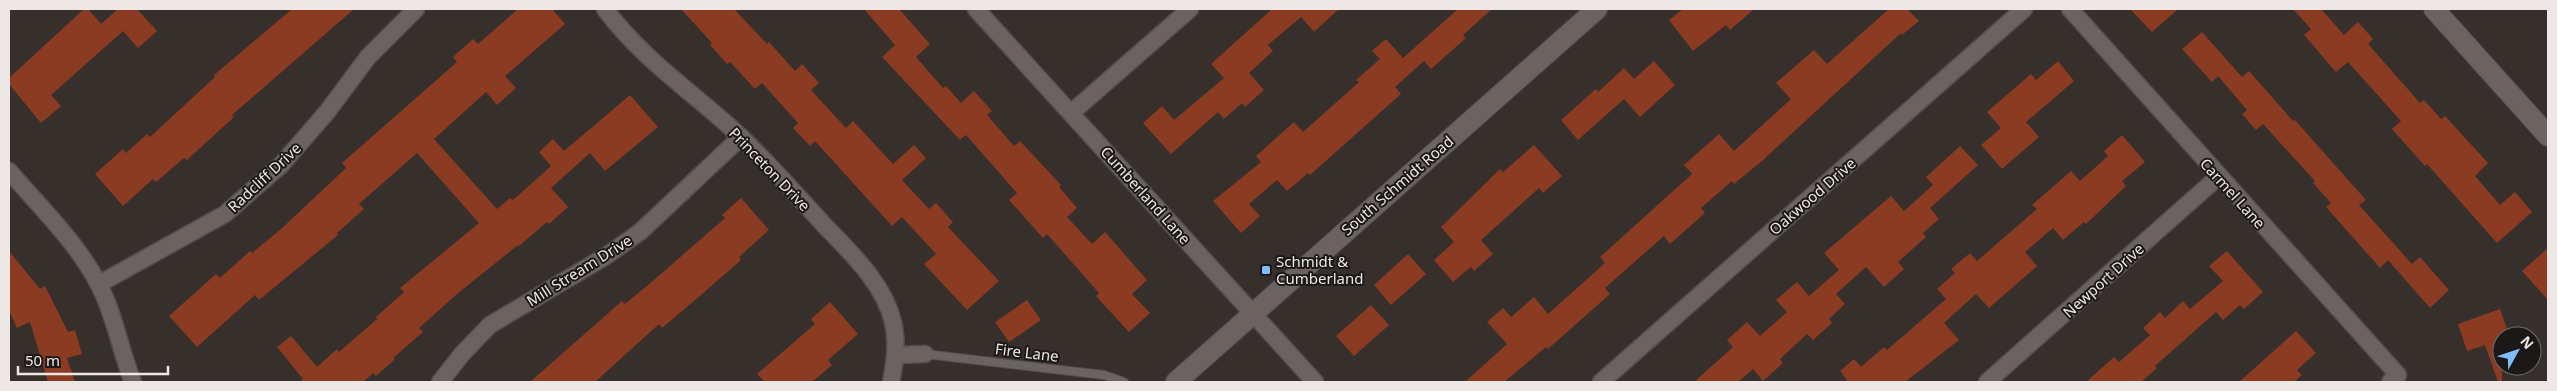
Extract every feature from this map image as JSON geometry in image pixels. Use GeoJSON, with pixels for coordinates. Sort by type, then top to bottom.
{"type":"FeatureCollection","features":[{"type":"Feature","properties":{"kind":"street","name":"Radcliff Drive"},"geometry":{"type":"LineString","coordinates":[[99,284],[225,214],[281,165],[327,112],[368,57],[416,9]]}},
{"type":"Feature","properties":{"kind":"street","name":"Princeton Drive"},"geometry":{"type":"LineString","coordinates":[[605,9],[627,36],[651,59],[741,137],[863,266],[882,295],[893,322],[896,355],[892,382]]}},
{"type":"Feature","properties":{"kind":"street","name":"Cumberland Lane"},"geometry":{"type":"LineString","coordinates":[[976,9],[1315,382]]}},
{"type":"Feature","properties":{"kind":"street"},"geometry":{"type":"LineString","coordinates":[[1071,114],[1190,9]]}},
{"type":"Feature","properties":{"kind":"street","name":"South Schmidt Road"},"geometry":{"type":"LineString","coordinates":[[1176,382],[1596,9]]}},
{"type":"Feature","properties":{"kind":"street","name":"Oakwood Drive"},"geometry":{"type":"LineString","coordinates":[[1601,382],[2024,9]]}},
{"type":"Feature","properties":{"kind":"street","name":"Carmel Lane"},"geometry":{"type":"LineString","coordinates":[[2070,9],[2394,379]]}},
{"type":"Feature","properties":{"kind":"street"},"geometry":{"type":"LineString","coordinates":[[2434,9],[2548,136]]}},
{"type":"Feature","properties":{"kind":"street","name":"Mill Stream Drive"},"geometry":{"type":"LineString","coordinates":[[440,382],[462,354],[490,325],[606,256],[640,232],[741,137]]}},
{"type":"Feature","properties":{"kind":"street"},"geometry":{"type":"LineString","coordinates":[[9,171],[78,251],[99,284],[111,312],[133,382]]}},
{"type":"Feature","properties":{"kind":"street","name":"Newport Drive"},"geometry":{"type":"LineString","coordinates":[[1987,382],[2218,177]]}},
{"type":"Feature","properties":{"kind":"street"},"geometry":{"type":"LineString","coordinates":[[896,355],[925,354]]}},
{"type":"Feature","properties":{"kind":"lane","name":"Fire Lane"},"geometry":{"type":"LineString","coordinates":[[925,354],[1104,375],[1124,382]]}},
{"type":"Feature","properties":{"kind":"building"},"geometry":{"type":"Polygon","coordinates":[[[84,9],[88,9],[101,24],[118,9],[137,9],[157,31],[138,48],[123,31],[51,95],[61,106],[41,123],[9,84],[9,78],[84,9]]]}},
{"type":"Feature","properties":{"kind":"building"},"geometry":{"type":"Polygon","coordinates":[[[292,9],[354,9],[232,115],[234,117],[187,160],[184,158],[156,182],[153,179],[123,206],[95,174],[123,149],[126,153],[147,134],[150,137],[215,77],[214,75],[292,9]]]}},
{"type":"Feature","properties":{"kind":"building"},"geometry":{"type":"Polygon","coordinates":[[[518,9],[552,9],[565,24],[505,76],[516,88],[497,105],[486,92],[434,139],[497,209],[510,198],[513,200],[551,166],[539,152],[553,139],[564,151],[630,95],[658,127],[605,171],[590,153],[551,188],[568,207],[549,224],[547,222],[457,294],[419,328],[423,332],[393,358],[395,359],[376,376],[373,373],[363,382],[300,382],[303,379],[277,347],[291,336],[317,367],[337,349],[339,352],[377,319],[376,317],[404,292],[400,288],[479,223],[417,153],[359,204],[364,209],[337,233],[338,235],[259,300],[255,295],[197,347],[169,316],[216,274],[220,278],[250,251],[252,253],[281,229],[346,168],[342,163],[457,62],[453,57],[473,39],[478,44],[518,9]]]}},
{"type":"Feature","properties":{"kind":"building"},"geometry":{"type":"Polygon","coordinates":[[[681,9],[734,9],[767,44],[769,42],[795,71],[802,64],[819,83],[811,90],[846,128],[853,121],[893,164],[914,145],[926,158],[902,180],[929,209],[936,203],[953,222],[948,227],[999,281],[967,310],[924,264],[936,254],[902,217],[892,226],[815,141],[810,146],[793,128],[798,123],[762,83],[755,89],[730,62],[727,64],[710,45],[712,43],[681,9]]]}},
{"type":"Feature","properties":{"kind":"building"},"geometry":{"type":"Polygon","coordinates":[[[864,9],[899,9],[930,44],[916,57],[943,88],[946,86],[961,103],[974,91],[992,111],[987,115],[1014,146],[1020,141],[1061,185],[1059,187],[1077,208],[1067,217],[1092,244],[1105,232],[1147,280],[1132,294],[1150,313],[1129,332],[1096,296],[1099,293],[1047,234],[1043,238],[1009,200],[1017,193],[966,135],[960,140],[882,57],[895,45],[864,9]]]}},
{"type":"Feature","properties":{"kind":"building"},"geometry":{"type":"Polygon","coordinates":[[[1272,9],[1339,9],[1314,32],[1301,17],[1268,45],[1273,51],[1249,73],[1264,90],[1245,107],[1242,103],[1224,119],[1218,112],[1171,154],[1143,123],[1162,106],[1174,120],[1224,78],[1211,64],[1272,9]]]}},
{"type":"Feature","properties":{"kind":"building"},"geometry":{"type":"Polygon","coordinates":[[[1458,9],[1492,9],[1463,35],[1466,38],[1431,69],[1424,61],[1395,87],[1401,94],[1310,175],[1308,173],[1287,191],[1277,180],[1249,204],[1260,216],[1241,233],[1213,201],[1261,162],[1256,156],[1294,122],[1303,132],[1359,82],[1356,80],[1380,59],[1372,51],[1386,39],[1403,58],[1458,9]]]}},
{"type":"Feature","properties":{"kind":"building"},"geometry":{"type":"Polygon","coordinates":[[[1683,9],[1754,9],[1730,30],[1726,25],[1693,51],[1669,20],[1683,9]]]}},
{"type":"Feature","properties":{"kind":"building"},"geometry":{"type":"Polygon","coordinates":[[[1889,9],[1907,9],[1919,21],[1902,35],[1901,33],[1763,160],[1734,184],[1732,181],[1701,208],[1705,213],[1670,244],[1664,236],[1605,288],[1610,294],[1548,349],[1546,347],[1504,382],[1465,382],[1507,344],[1487,322],[1503,308],[1511,317],[1534,297],[1548,314],[1605,263],[1600,257],[1692,174],[1684,165],[1719,134],[1734,151],[1791,99],[1776,83],[1814,50],[1827,64],[1889,9]]]}},
{"type":"Feature","properties":{"kind":"building"},"geometry":{"type":"Polygon","coordinates":[[[2130,9],[2178,9],[2152,32],[2130,9]]]}},
{"type":"Feature","properties":{"kind":"building"},"geometry":{"type":"Polygon","coordinates":[[[2293,9],[2321,9],[2344,35],[2358,22],[2373,39],[2368,44],[2420,103],[2424,100],[2441,119],[2445,116],[2488,163],[2475,176],[2500,205],[2515,192],[2532,212],[2497,243],[2427,164],[2425,166],[2392,129],[2401,121],[2348,62],[2336,72],[2304,35],[2311,29],[2293,9]]]}},
{"type":"Feature","properties":{"kind":"building"},"geometry":{"type":"Polygon","coordinates":[[[2202,32],[2242,77],[2249,71],[2293,121],[2294,119],[2366,200],[2359,205],[2412,264],[2420,257],[2449,290],[2430,308],[2388,260],[2380,268],[2326,207],[2331,203],[2313,183],[2315,181],[2263,124],[2256,130],[2242,114],[2247,110],[2218,76],[2212,82],[2182,49],[2202,32]]]}},
{"type":"Feature","properties":{"kind":"building"},"geometry":{"type":"Polygon","coordinates":[[[1654,61],[1675,85],[1640,117],[1624,99],[1578,140],[1561,120],[1596,89],[1598,92],[1624,68],[1634,79],[1654,61]]]}},
{"type":"Feature","properties":{"kind":"building"},"geometry":{"type":"Polygon","coordinates":[[[2058,61],[2074,81],[2026,122],[2039,137],[2002,169],[1981,145],[2001,128],[1987,112],[2031,74],[2036,80],[2058,61]]]}},
{"type":"Feature","properties":{"kind":"building"},"geometry":{"type":"Polygon","coordinates":[[[2122,135],[2145,162],[2122,181],[2126,186],[2086,224],[2084,222],[2063,240],[2053,228],[2025,252],[2037,266],[1989,308],[1976,294],[1944,323],[1959,340],[1905,382],[1844,382],[1847,380],[1840,371],[1854,359],[1861,367],[1884,347],[1887,350],[1946,299],[1937,289],[1955,273],[1951,269],[1970,253],[1977,261],[2037,209],[2032,205],[2071,171],[2080,181],[2108,156],[2104,151],[2122,135]]]}},
{"type":"Feature","properties":{"kind":"building"},"geometry":{"type":"Polygon","coordinates":[[[1534,145],[1562,176],[1543,193],[1539,188],[1481,240],[1493,254],[1474,271],[1471,267],[1453,282],[1434,260],[1454,242],[1441,227],[1500,169],[1503,172],[1534,145]]]}},
{"type":"Feature","properties":{"kind":"building"},"geometry":{"type":"Polygon","coordinates":[[[1960,146],[1978,165],[1930,208],[1939,219],[1923,233],[1926,237],[1898,262],[1904,269],[1884,287],[1866,267],[1836,294],[1845,304],[1829,319],[1832,323],[1813,340],[1807,334],[1780,359],[1783,363],[1763,381],[1753,369],[1738,382],[1694,382],[1733,347],[1727,340],[1747,322],[1760,336],[1787,312],[1776,300],[1797,282],[1809,296],[1839,270],[1824,253],[1891,196],[1904,211],[1933,185],[1926,177],[1960,146]]]}},
{"type":"Feature","properties":{"kind":"building"},"geometry":{"type":"Polygon","coordinates":[[[741,198],[769,230],[739,257],[741,260],[694,301],[662,328],[659,324],[595,382],[530,382],[622,301],[625,304],[654,280],[725,218],[722,215],[741,198]]]}},
{"type":"Feature","properties":{"kind":"building"},"geometry":{"type":"Polygon","coordinates":[[[2548,248],[2548,300],[2522,271],[2548,248]]]}},
{"type":"Feature","properties":{"kind":"building"},"geometry":{"type":"Polygon","coordinates":[[[9,251],[40,289],[45,286],[68,332],[75,330],[82,354],[67,358],[75,382],[48,382],[30,322],[17,328],[9,311],[9,251]]]}},
{"type":"Feature","properties":{"kind":"building"},"geometry":{"type":"Polygon","coordinates":[[[2227,251],[2263,292],[2244,309],[2240,305],[2223,320],[2216,312],[2155,366],[2157,368],[2141,382],[2086,382],[2114,357],[2119,362],[2150,335],[2143,328],[2160,312],[2165,318],[2183,301],[2190,309],[2223,281],[2209,266],[2227,251]]]}},
{"type":"Feature","properties":{"kind":"building"},"geometry":{"type":"Polygon","coordinates":[[[1408,254],[1426,274],[1391,305],[1374,285],[1408,254]]]}},
{"type":"Feature","properties":{"kind":"building"},"geometry":{"type":"Polygon","coordinates":[[[1027,300],[1041,320],[1009,342],[995,322],[1027,300]]]}},
{"type":"Feature","properties":{"kind":"building"},"geometry":{"type":"Polygon","coordinates":[[[830,302],[858,334],[828,360],[832,365],[812,382],[765,382],[757,374],[815,324],[811,319],[830,302]]]}},
{"type":"Feature","properties":{"kind":"building"},"geometry":{"type":"Polygon","coordinates":[[[1371,305],[1389,325],[1354,356],[1336,336],[1371,305]]]}},
{"type":"Feature","properties":{"kind":"building"},"geometry":{"type":"Polygon","coordinates":[[[2500,309],[2506,326],[2492,326],[2492,365],[2485,345],[2467,351],[2458,324],[2500,309]]]}},
{"type":"Feature","properties":{"kind":"building"},"geometry":{"type":"Polygon","coordinates":[[[2296,331],[2316,353],[2297,370],[2302,375],[2294,382],[2239,382],[2296,331]]]}},
{"type":"Feature","properties":{"kind":"building"},"geometry":{"type":"Polygon","coordinates":[[[2496,376],[2502,376],[2502,382],[2498,382],[2496,376]]]}},
{"type":"Feature","properties":{"kind":"place","name":"Schmidt & Cumberland"},"geometry":{"type":"Point","coordinates":[1266,270]}}]}
